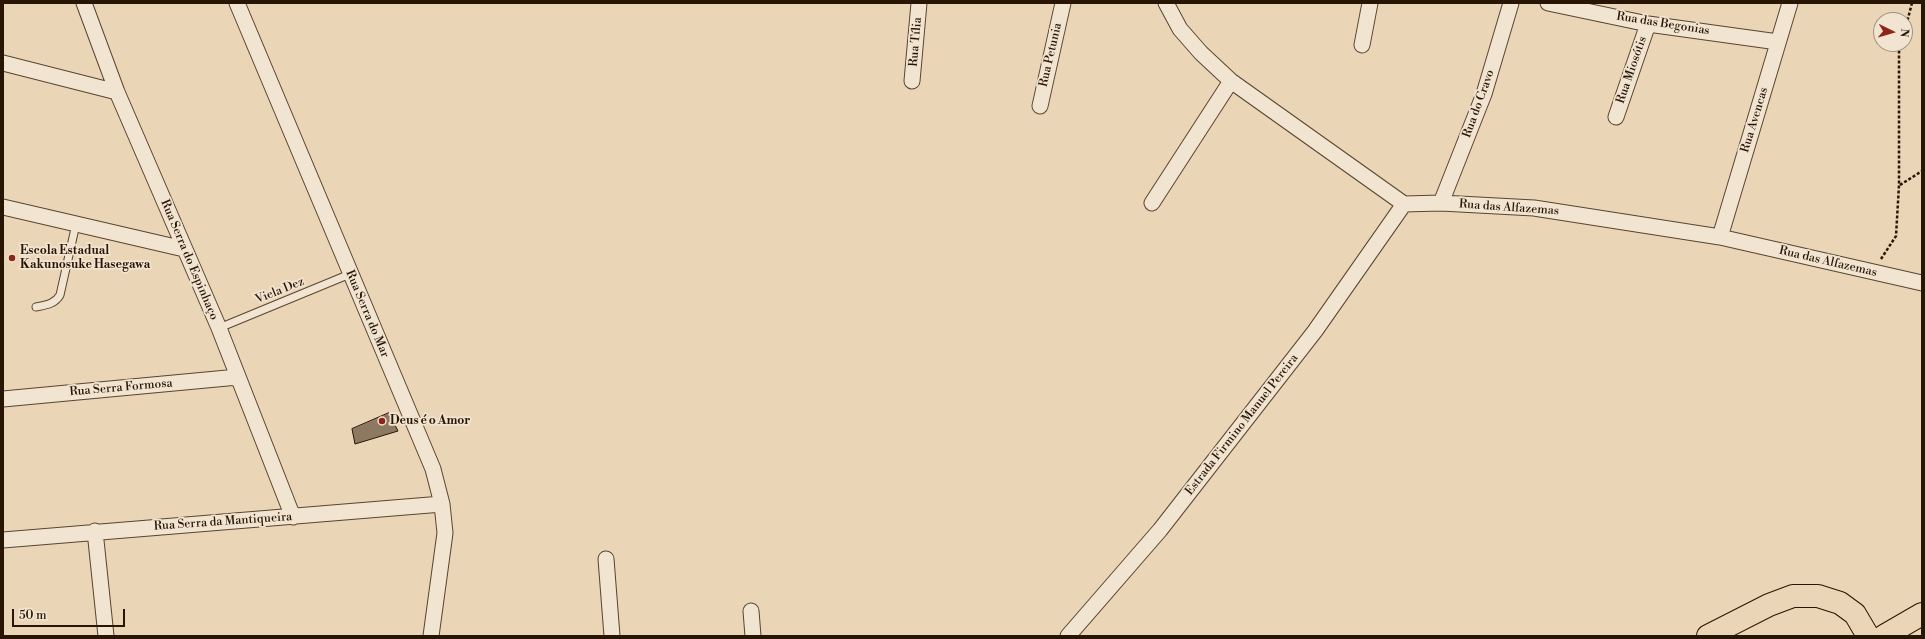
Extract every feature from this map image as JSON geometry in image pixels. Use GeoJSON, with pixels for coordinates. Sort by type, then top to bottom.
{"type":"FeatureCollection","features":[{"type":"Feature","properties":{"kind":"highway"},"geometry":{"type":"LineString","coordinates":[[1708,636],[1769,605],[1793,596],[1818,596],[1840,603],[1855,614],[1868,636]]}},
{"type":"Feature","properties":{"kind":"highway"},"geometry":{"type":"LineString","coordinates":[[1884,636],[1917,617]]}},
{"type":"Feature","properties":{"kind":"street","name":"Rua Serra do Espinhaço"},"geometry":{"type":"LineString","coordinates":[[84,3],[117,92],[219,328],[293,517]]}},
{"type":"Feature","properties":{"kind":"street","name":"Rua Serra do Mar"},"geometry":{"type":"LineString","coordinates":[[237,3],[433,469],[442,504],[444,533],[431,636]]}},
{"type":"Feature","properties":{"kind":"street","name":"Rua Tília"},"geometry":{"type":"LineString","coordinates":[[912,81],[920,3]]}},
{"type":"Feature","properties":{"kind":"street","name":"Rua Petunia"},"geometry":{"type":"LineString","coordinates":[[1040,106],[1063,3]]}},
{"type":"Feature","properties":{"kind":"street"},"geometry":{"type":"LineString","coordinates":[[1166,3],[1180,29],[1201,53],[1231,81],[1404,204]]}},
{"type":"Feature","properties":{"kind":"street"},"geometry":{"type":"LineString","coordinates":[[1362,45],[1370,3]]}},
{"type":"Feature","properties":{"kind":"street","name":"Rua do Cravo"},"geometry":{"type":"LineString","coordinates":[[1442,204],[1484,94],[1511,3]]}},
{"type":"Feature","properties":{"kind":"street","name":"Rua das Begonias"},"geometry":{"type":"LineString","coordinates":[[1548,3],[1648,24],[1778,42]]}},
{"type":"Feature","properties":{"kind":"street","name":"Rua Avencas"},"geometry":{"type":"LineString","coordinates":[[1720,237],[1790,3]]}},
{"type":"Feature","properties":{"kind":"street","name":"Rua Miosótis"},"geometry":{"type":"LineString","coordinates":[[1616,117],[1648,24]]}},
{"type":"Feature","properties":{"kind":"street"},"geometry":{"type":"LineString","coordinates":[[3,63],[117,92]]}},
{"type":"Feature","properties":{"kind":"street"},"geometry":{"type":"LineString","coordinates":[[1152,203],[1231,81]]}},
{"type":"Feature","properties":{"kind":"street","name":"Rua das Alfazemas"},"geometry":{"type":"LineString","coordinates":[[1404,204],[1534,208],[1720,237],[1922,283]]}},
{"type":"Feature","properties":{"kind":"street","name":"Estrada Firmino Manuel Pereira"},"geometry":{"type":"LineString","coordinates":[[1068,636],[1160,530],[1315,331],[1404,204]]}},
{"type":"Feature","properties":{"kind":"street"},"geometry":{"type":"LineString","coordinates":[[3,207],[184,249]]}},
{"type":"Feature","properties":{"kind":"street","name":"Rua Serra Formosa"},"geometry":{"type":"LineString","coordinates":[[3,399],[238,377]]}},
{"type":"Feature","properties":{"kind":"street","name":"Rua Serra da Mantiqueira"},"geometry":{"type":"LineString","coordinates":[[3,540],[95,531],[293,517],[442,504]]}},
{"type":"Feature","properties":{"kind":"street"},"geometry":{"type":"LineString","coordinates":[[95,531],[106,636]]}},
{"type":"Feature","properties":{"kind":"street"},"geometry":{"type":"LineString","coordinates":[[606,559],[612,636]]}},
{"type":"Feature","properties":{"kind":"street"},"geometry":{"type":"LineString","coordinates":[[751,611],[753,636]]}},
{"type":"Feature","properties":{"kind":"lane"},"geometry":{"type":"LineString","coordinates":[[36,307],[48,305],[58,300],[76,224]]}},
{"type":"Feature","properties":{"kind":"lane","name":"Viela Dez"},"geometry":{"type":"LineString","coordinates":[[219,328],[350,274]]}},
{"type":"Feature","properties":{"kind":"path"},"geometry":{"type":"LineString","coordinates":[[1872,272],[1896,236],[1899,185],[1899,52]]}},
{"type":"Feature","properties":{"kind":"path"},"geometry":{"type":"LineString","coordinates":[[1899,185],[1922,171]]}},
{"type":"Feature","properties":{"kind":"building","name":"Deus é o Amor"},"geometry":{"type":"Polygon","coordinates":[[[389,413],[398,431],[355,444],[352,429],[389,413]]]}},
{"type":"Feature","properties":{"kind":"place","name":"Escola Estadual Kakunosuke Hasegawa"},"geometry":{"type":"Point","coordinates":[12,258]}},
{"type":"Feature","properties":{"kind":"place","name":"Deus é o Amor"},"geometry":{"type":"Point","coordinates":[382,421]}}]}
